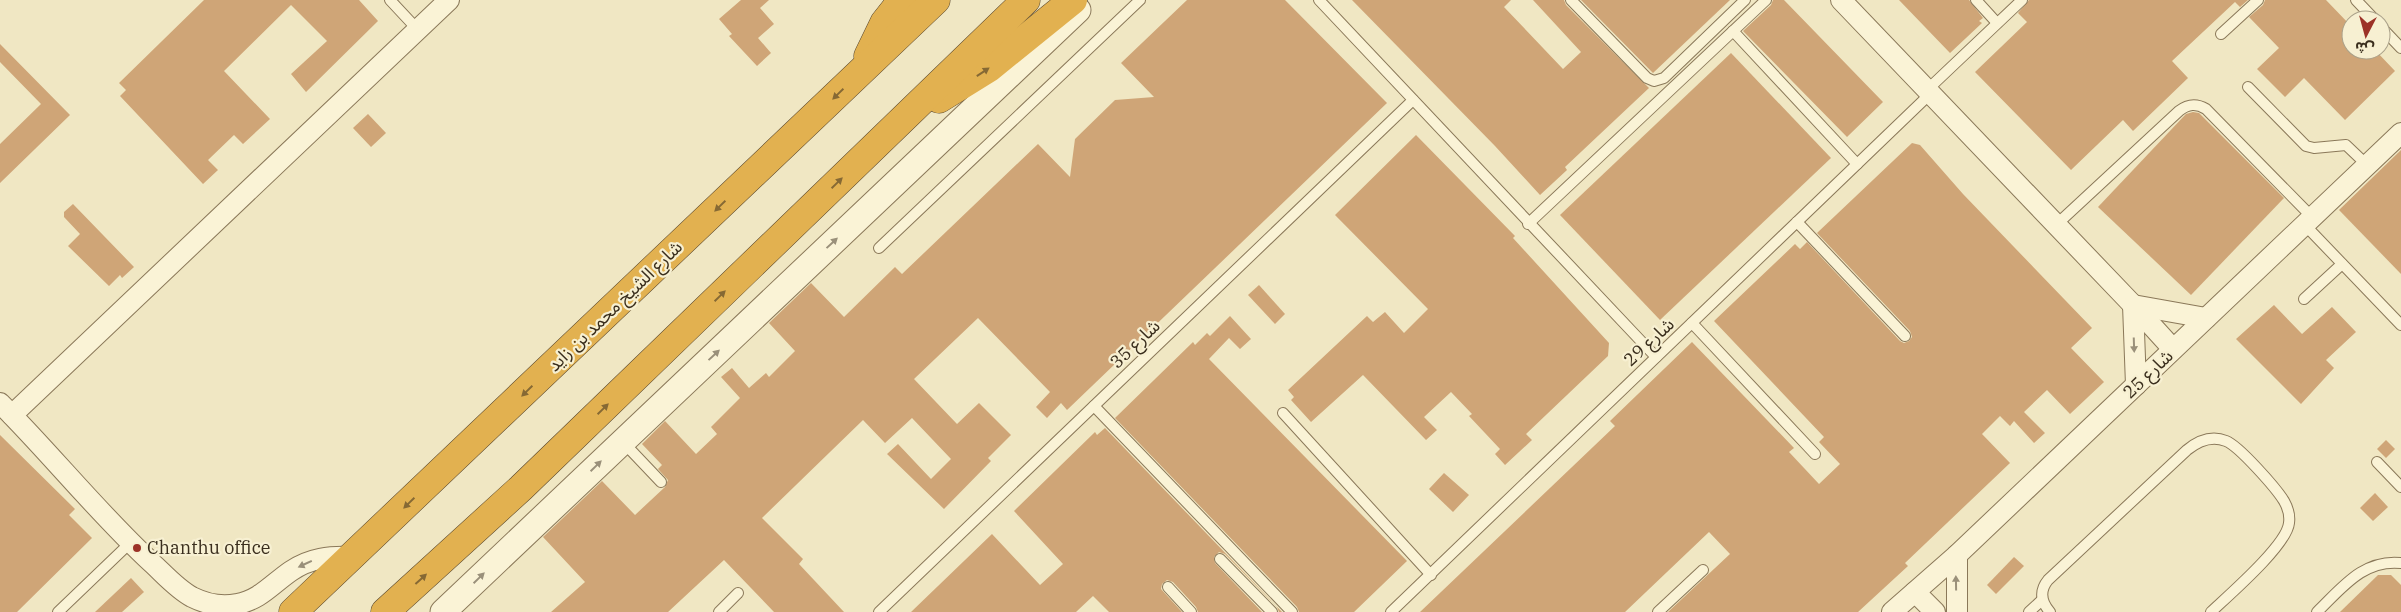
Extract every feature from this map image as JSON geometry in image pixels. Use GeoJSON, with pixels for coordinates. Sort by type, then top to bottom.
{"type":"FeatureCollection","features":[{"type":"Feature","properties":{"kind":"highway"},"geometry":{"type":"LineString","coordinates":[[862,71],[871,46],[884,23],[902,0]]}},
{"type":"Feature","properties":{"kind":"highway","name":"شارع الشيخ محمد بن زايد"},"geometry":{"type":"LineString","coordinates":[[294,612],[936,0]]}},
{"type":"Feature","properties":{"kind":"highway"},"geometry":{"type":"LineString","coordinates":[[384,612],[521,488],[1026,0]]}},
{"type":"Feature","properties":{"kind":"highway"},"geometry":{"type":"LineString","coordinates":[[910,113],[957,89],[989,68],[1073,0]]}},
{"type":"Feature","properties":{"kind":"street"},"geometry":{"type":"LineString","coordinates":[[352,557],[330,556],[310,561],[291,571],[263,594],[235,605],[205,602],[191,596],[178,587],[130,543],[6,409],[450,0]]}},
{"type":"Feature","properties":{"kind":"street"},"geometry":{"type":"LineString","coordinates":[[443,612],[1065,23],[1086,0]]}},
{"type":"Feature","properties":{"kind":"street"},"geometry":{"type":"LineString","coordinates":[[1841,0],[2173,349]]}},
{"type":"Feature","properties":{"kind":"street","name":"شارع 25"},"geometry":{"type":"LineString","coordinates":[[1892,612],[1957,555],[2401,133]]}},
{"type":"Feature","properties":{"kind":"street"},"geometry":{"type":"LineString","coordinates":[[2133,305],[2206,318]]}},
{"type":"Feature","properties":{"kind":"street"},"geometry":{"type":"LineString","coordinates":[[2133,305],[2136,385]]}},
{"type":"Feature","properties":{"kind":"street"},"geometry":{"type":"LineString","coordinates":[[1957,555],[1957,612]]}},
{"type":"Feature","properties":{"kind":"street"},"geometry":{"type":"LineString","coordinates":[[1915,592],[1935,612]]}},
{"type":"Feature","properties":{"kind":"lane"},"geometry":{"type":"LineString","coordinates":[[390,0],[418,30]]}},
{"type":"Feature","properties":{"kind":"lane"},"geometry":{"type":"LineString","coordinates":[[879,248],[1140,0]]}},
{"type":"Feature","properties":{"kind":"lane"},"geometry":{"type":"LineString","coordinates":[[1319,0],[1528,224],[1656,357]]}},
{"type":"Feature","properties":{"kind":"lane"},"geometry":{"type":"LineString","coordinates":[[1571,0],[1647,78],[1654,81],[1664,78],[1745,0]]}},
{"type":"Feature","properties":{"kind":"lane"},"geometry":{"type":"LineString","coordinates":[[1528,224],[1766,0]]}},
{"type":"Feature","properties":{"kind":"lane"},"geometry":{"type":"LineString","coordinates":[[1976,0],[1997,23]]}},
{"type":"Feature","properties":{"kind":"lane","name":"شارع 29"},"geometry":{"type":"LineString","coordinates":[[1391,612],[1857,164],[2022,0]]}},
{"type":"Feature","properties":{"kind":"lane"},"geometry":{"type":"LineString","coordinates":[[2222,34],[2258,0]]}},
{"type":"Feature","properties":{"kind":"lane"},"geometry":{"type":"LineString","coordinates":[[2356,0],[2366,10]]}},
{"type":"Feature","properties":{"kind":"lane"},"geometry":{"type":"LineString","coordinates":[[1733,31],[1857,164]]}},
{"type":"Feature","properties":{"kind":"lane"},"geometry":{"type":"LineString","coordinates":[[2391,38],[2401,48]]}},
{"type":"Feature","properties":{"kind":"lane"},"geometry":{"type":"LineString","coordinates":[[2248,87],[2306,146],[2314,148],[2346,145],[2367,165]]}},
{"type":"Feature","properties":{"kind":"lane","name":"شارع 35"},"geometry":{"type":"LineString","coordinates":[[879,612],[1413,100]]}},
{"type":"Feature","properties":{"kind":"lane"},"geometry":{"type":"LineString","coordinates":[[2056,225],[2179,111],[2189,105],[2206,108],[2308,221],[2342,264],[2401,324]]}},
{"type":"Feature","properties":{"kind":"lane"},"geometry":{"type":"LineString","coordinates":[[1797,222],[1905,336]]}},
{"type":"Feature","properties":{"kind":"lane"},"geometry":{"type":"LineString","coordinates":[[2304,299],[2342,264]]}},
{"type":"Feature","properties":{"kind":"lane"},"geometry":{"type":"LineString","coordinates":[[1692,324],[1815,454]]}},
{"type":"Feature","properties":{"kind":"lane"},"geometry":{"type":"LineString","coordinates":[[1094,406],[1292,612]]}},
{"type":"Feature","properties":{"kind":"lane"},"geometry":{"type":"LineString","coordinates":[[1282,413],[1431,575]]}},
{"type":"Feature","properties":{"kind":"lane"},"geometry":{"type":"LineString","coordinates":[[2050,612],[2042,600],[2042,589],[2048,580],[2186,450],[2200,441],[2216,439],[2226,441],[2235,447],[2279,494],[2285,503],[2289,524],[2280,543],[2212,612]]}},
{"type":"Feature","properties":{"kind":"lane"},"geometry":{"type":"LineString","coordinates":[[622,441],[661,482]]}},
{"type":"Feature","properties":{"kind":"lane"},"geometry":{"type":"LineString","coordinates":[[2377,462],[2401,486]]}},
{"type":"Feature","properties":{"kind":"lane"},"geometry":{"type":"LineString","coordinates":[[58,612],[130,543]]}},
{"type":"Feature","properties":{"kind":"lane"},"geometry":{"type":"LineString","coordinates":[[1220,559],[1272,612]]}},
{"type":"Feature","properties":{"kind":"lane"},"geometry":{"type":"LineString","coordinates":[[2317,612],[2357,573],[2373,565],[2390,562],[2401,563]]}},
{"type":"Feature","properties":{"kind":"lane"},"geometry":{"type":"LineString","coordinates":[[1658,612],[1703,570]]}},
{"type":"Feature","properties":{"kind":"lane"},"geometry":{"type":"LineString","coordinates":[[1168,587],[1191,612]]}},
{"type":"Feature","properties":{"kind":"lane"},"geometry":{"type":"LineString","coordinates":[[719,612],[738,593]]}},
{"type":"Feature","properties":{"kind":"lane"},"geometry":{"type":"LineString","coordinates":[[2028,612],[2042,600]]}},
{"type":"Feature","properties":{"kind":"building"},"geometry":{"type":"Polygon","coordinates":[[[204,0],[359,0],[378,21],[306,92],[291,74],[327,41],[291,5],[224,71],[270,119],[243,144],[234,135],[208,160],[218,170],[203,184],[120,96],[126,90],[119,83],[204,0]]]}},
{"type":"Feature","properties":{"kind":"building"},"geometry":{"type":"Polygon","coordinates":[[[741,0],[769,0],[760,8],[774,24],[758,38],[771,53],[757,66],[729,36],[732,34],[719,19],[741,0]]]}},
{"type":"Feature","properties":{"kind":"building"},"geometry":{"type":"Polygon","coordinates":[[[1187,0],[1285,0],[1387,103],[1067,410],[1061,403],[1047,418],[1036,407],[1050,392],[978,318],[914,379],[957,424],[979,403],[1011,435],[988,458],[991,461],[944,509],[887,454],[898,444],[931,479],[951,459],[912,418],[885,443],[863,420],[762,518],[803,559],[799,564],[844,612],[774,612],[724,560],[668,612],[551,612],[585,582],[543,537],[602,481],[635,515],[665,487],[668,480],[658,469],[662,465],[642,444],[665,421],[696,454],[717,434],[711,427],[740,398],[721,377],[732,368],[749,388],[766,373],[769,377],[795,351],[769,323],[811,283],[844,317],[895,267],[902,274],[1038,144],[1070,177],[1075,139],[1115,100],[1154,97],[1121,63],[1187,0]]]}},
{"type":"Feature","properties":{"kind":"building"},"geometry":{"type":"Polygon","coordinates":[[[1352,0],[1511,0],[1504,7],[1563,69],[1581,52],[1533,0],[1564,0],[1566,5],[1649,88],[1565,167],[1567,170],[1540,195],[1495,146],[1352,0]]]}},
{"type":"Feature","properties":{"kind":"building"},"geometry":{"type":"Polygon","coordinates":[[[1581,0],[1730,0],[1653,73],[1581,0]]]}},
{"type":"Feature","properties":{"kind":"building"},"geometry":{"type":"Polygon","coordinates":[[[1773,0],[1784,0],[1883,102],[1847,137],[1743,31],[1771,5],[1773,0]]]}},
{"type":"Feature","properties":{"kind":"building"},"geometry":{"type":"Polygon","coordinates":[[[1899,0],[1969,0],[1983,18],[1979,21],[1982,23],[1950,53],[1899,0]]]}},
{"type":"Feature","properties":{"kind":"building"},"geometry":{"type":"Polygon","coordinates":[[[2029,0],[2248,0],[2240,7],[2235,2],[2172,61],[2188,78],[2133,131],[2123,120],[2071,170],[1975,72],[2027,22],[2018,13],[2029,0]]]}},
{"type":"Feature","properties":{"kind":"building"},"geometry":{"type":"Polygon","coordinates":[[[2265,0],[2326,0],[2341,16],[2341,60],[2385,60],[2395,71],[2345,120],[2304,78],[2285,97],[2257,69],[2279,48],[2249,17],[2263,5],[2265,0]]]}},
{"type":"Feature","properties":{"kind":"building"},"geometry":{"type":"Polygon","coordinates":[[[0,44],[70,115],[0,183],[0,144],[41,104],[0,62],[0,44]]]}},
{"type":"Feature","properties":{"kind":"building"},"geometry":{"type":"Polygon","coordinates":[[[1731,53],[1831,158],[1660,320],[1560,215],[1731,53]]]}},
{"type":"Feature","properties":{"kind":"building"},"geometry":{"type":"Polygon","coordinates":[[[2199,113],[2284,198],[2191,295],[2098,207],[2186,114],[2199,113]]]}},
{"type":"Feature","properties":{"kind":"building"},"geometry":{"type":"Polygon","coordinates":[[[368,114],[386,133],[371,147],[353,128],[368,114]]]}},
{"type":"Feature","properties":{"kind":"building"},"geometry":{"type":"Polygon","coordinates":[[[1416,135],[1515,236],[1513,238],[1609,343],[1608,356],[1526,434],[1532,440],[1505,465],[1495,454],[1500,449],[1469,416],[1472,414],[1451,392],[1424,417],[1437,430],[1426,440],[1363,375],[1311,422],[1291,400],[1294,397],[1288,390],[1367,316],[1373,322],[1385,312],[1404,333],[1428,309],[1335,215],[1416,135]]]}},
{"type":"Feature","properties":{"kind":"building"},"geometry":{"type":"Polygon","coordinates":[[[1912,143],[1920,145],[1963,194],[2092,328],[2071,348],[2104,382],[2070,414],[2047,390],[2024,412],[2045,433],[2034,443],[2014,421],[2010,426],[2000,416],[1982,434],[2010,463],[1905,563],[1908,566],[1858,612],[1668,612],[1730,554],[1709,532],[1625,612],[1420,612],[1615,426],[1610,421],[1692,342],[1794,448],[1789,452],[1819,484],[1840,464],[1819,442],[1824,437],[1714,321],[1795,244],[1800,249],[1807,242],[1900,341],[1904,343],[1909,341],[1912,337],[1910,331],[1817,233],[1912,143]]]}},
{"type":"Feature","properties":{"kind":"building"},"geometry":{"type":"Polygon","coordinates":[[[2401,150],[2401,274],[2339,210],[2401,150]]]}},
{"type":"Feature","properties":{"kind":"building"},"geometry":{"type":"Polygon","coordinates":[[[73,204],[134,267],[122,278],[120,275],[109,286],[68,246],[80,234],[64,217],[64,212],[73,204]]]}},
{"type":"Feature","properties":{"kind":"building"},"geometry":{"type":"Polygon","coordinates":[[[1259,285],[1285,314],[1275,324],[1248,295],[1259,285]]]}},
{"type":"Feature","properties":{"kind":"building"},"geometry":{"type":"Polygon","coordinates":[[[2274,305],[2302,334],[2332,307],[2356,332],[2326,360],[2334,368],[2301,404],[2236,339],[2274,305]]]}},
{"type":"Feature","properties":{"kind":"building"},"geometry":{"type":"Polygon","coordinates":[[[1230,316],[1251,339],[1240,349],[1229,338],[1209,359],[1407,561],[1354,612],[1299,612],[1297,607],[1115,418],[1193,342],[1195,345],[1207,333],[1210,336],[1230,316]]]}},
{"type":"Feature","properties":{"kind":"building"},"geometry":{"type":"Polygon","coordinates":[[[1105,428],[1282,612],[1279,612],[1277,607],[1225,554],[1219,552],[1214,557],[1215,563],[1262,612],[1198,612],[1196,607],[1173,582],[1167,580],[1162,584],[1161,589],[1182,612],[1109,612],[1093,596],[1076,612],[911,612],[992,534],[1040,585],[1063,564],[1014,511],[1095,432],[1097,435],[1105,428]]]}},
{"type":"Feature","properties":{"kind":"building"},"geometry":{"type":"Polygon","coordinates":[[[0,435],[75,509],[69,515],[92,538],[17,612],[0,612],[0,435]]]}},
{"type":"Feature","properties":{"kind":"building"},"geometry":{"type":"Polygon","coordinates":[[[2386,440],[2395,449],[2386,458],[2377,449],[2386,440]]]}},
{"type":"Feature","properties":{"kind":"building"},"geometry":{"type":"Polygon","coordinates":[[[1444,473],[1469,495],[1453,512],[1429,489],[1444,473]]]}},
{"type":"Feature","properties":{"kind":"building"},"geometry":{"type":"Polygon","coordinates":[[[2375,493],[2388,507],[2373,521],[2360,508],[2375,493]]]}},
{"type":"Feature","properties":{"kind":"building"},"geometry":{"type":"Polygon","coordinates":[[[2014,557],[2024,566],[1996,594],[1987,585],[2014,557]]]}},
{"type":"Feature","properties":{"kind":"building"},"geometry":{"type":"Polygon","coordinates":[[[2378,575],[2391,575],[2401,585],[2401,612],[2340,612],[2378,575]]]}},
{"type":"Feature","properties":{"kind":"building"},"geometry":{"type":"Polygon","coordinates":[[[131,578],[144,592],[122,612],[95,612],[131,578]]]}},
{"type":"Feature","properties":{"kind":"place","name":"Chanthu office"},"geometry":{"type":"Point","coordinates":[137,548]}}]}
